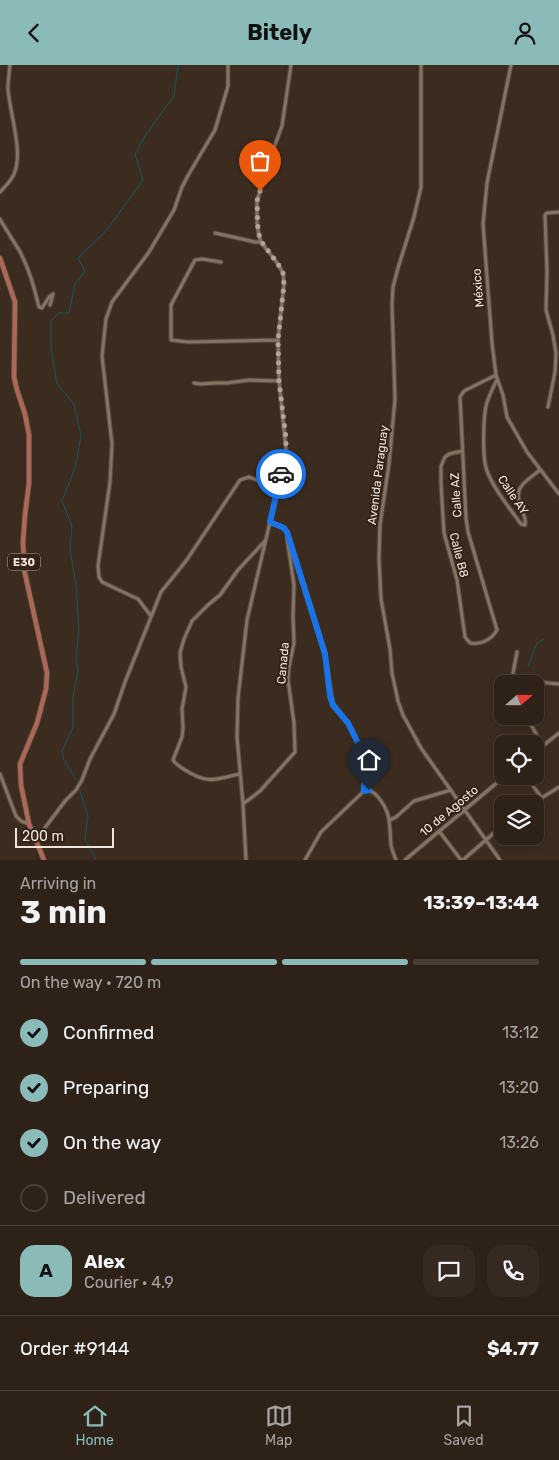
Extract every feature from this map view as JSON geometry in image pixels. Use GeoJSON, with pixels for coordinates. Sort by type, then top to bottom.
{"type":"FeatureCollection","features":[{"type":"Feature","properties":{"kind":"main road","name":"E30"},"geometry":{"type":"LineString","coordinates":[[0,258],[15,302],[14,377],[26,414],[30,435],[29,483],[24,515],[24,569],[47,673],[46,689],[38,723],[20,764],[21,785],[28,824],[44,860]]}},
{"type":"Feature","properties":{"kind":"street"},"geometry":{"type":"LineString","coordinates":[[0,192],[12,179],[18,160],[15,124],[8,89],[10,65]]}},
{"type":"Feature","properties":{"kind":"street"},"geometry":{"type":"LineString","coordinates":[[151,616],[138,599],[108,586],[99,577],[98,566],[110,482],[112,444],[102,356],[106,319],[112,301],[149,252],[174,210],[182,187],[215,130],[228,86],[228,65]]}},
{"type":"Feature","properties":{"kind":"street"},"geometry":{"type":"LineString","coordinates":[[246,860],[237,737],[238,698],[247,620],[286,450],[279,381],[278,340],[284,284],[283,273],[261,241],[258,231],[257,201],[282,126],[291,65]]}},
{"type":"Feature","properties":{"kind":"street","name":"Avenida Paraguay"},"geometry":{"type":"LineString","coordinates":[[421,65],[421,187],[393,287],[395,399],[389,464],[380,525],[380,590],[392,673],[403,715],[421,748],[500,860]]}},
{"type":"Feature","properties":{"kind":"street","name":"México"},"geometry":{"type":"LineString","coordinates":[[511,65],[486,183],[483,224],[491,335],[496,375],[503,395],[506,417],[527,452],[559,494]]}},
{"type":"Feature","properties":{"kind":"street"},"geometry":{"type":"LineString","coordinates":[[548,407],[555,372],[556,353],[546,311],[547,272],[544,215],[559,212]]}},
{"type":"Feature","properties":{"kind":"street"},"geometry":{"type":"LineString","coordinates":[[0,219],[27,265],[39,307],[42,308],[53,294],[50,305]]}},
{"type":"Feature","properties":{"kind":"street"},"geometry":{"type":"LineString","coordinates":[[215,233],[255,242],[261,241]]}},
{"type":"Feature","properties":{"kind":"street"},"geometry":{"type":"LineString","coordinates":[[221,262],[202,259],[195,260],[171,305],[171,340],[188,342],[278,340]]}},
{"type":"Feature","properties":{"kind":"street","name":"Calle AZ"},"geometry":{"type":"LineString","coordinates":[[496,375],[461,393],[460,397],[468,532],[498,630]]}},
{"type":"Feature","properties":{"kind":"street"},"geometry":{"type":"LineString","coordinates":[[194,383],[227,383],[249,380],[279,381]]}},
{"type":"Feature","properties":{"kind":"street","name":"Calle AY"},"geometry":{"type":"LineString","coordinates":[[497,380],[486,405],[485,462],[493,485],[523,525],[525,525],[526,520],[518,500],[518,493],[523,484],[540,470]]}},
{"type":"Feature","properties":{"kind":"street","name":"Calle B8"},"geometry":{"type":"LineString","coordinates":[[462,451],[447,455],[441,466],[444,533],[457,580],[467,641],[470,643],[481,643],[491,638],[498,630]]}},
{"type":"Feature","properties":{"kind":"street"},"geometry":{"type":"LineString","coordinates":[[35,841],[82,780],[90,759],[114,715],[161,592],[186,561],[240,480],[249,477],[278,488]]}},
{"type":"Feature","properties":{"kind":"street"},"geometry":{"type":"LineString","coordinates":[[270,522],[284,528],[287,532],[325,654],[330,696],[333,705],[348,723],[357,741],[371,758],[370,772],[364,784],[364,791]]}},
{"type":"Feature","properties":{"kind":"street","name":"Canada"},"geometry":{"type":"LineString","coordinates":[[243,804],[260,791],[295,752],[294,719],[288,679],[294,641],[294,585],[287,532]]}},
{"type":"Feature","properties":{"kind":"street"},"geometry":{"type":"LineString","coordinates":[[240,774],[216,779],[203,779],[196,777],[173,760],[182,737],[182,709],[186,687],[180,653],[192,621],[220,595],[238,570],[266,540]]}},
{"type":"Feature","properties":{"kind":"street"},"geometry":{"type":"LineString","coordinates":[[513,675],[517,652]]}},
{"type":"Feature","properties":{"kind":"street"},"geometry":{"type":"LineString","coordinates":[[544,683],[559,684]]}},
{"type":"Feature","properties":{"kind":"street"},"geometry":{"type":"LineString","coordinates":[[544,745],[559,733]]}},
{"type":"Feature","properties":{"kind":"street"},"geometry":{"type":"LineString","coordinates":[[0,774],[16,815],[21,821],[28,824]]}},
{"type":"Feature","properties":{"kind":"street","name":"10 de Agosto"},"geometry":{"type":"LineString","coordinates":[[405,860],[494,785]]}},
{"type":"Feature","properties":{"kind":"street"},"geometry":{"type":"LineString","coordinates":[[544,795],[559,787]]}},
{"type":"Feature","properties":{"kind":"street"},"geometry":{"type":"LineString","coordinates":[[305,860],[322,832],[364,791],[369,790],[385,805],[390,820],[392,846],[396,860]]}},
{"type":"Feature","properties":{"kind":"street"},"geometry":{"type":"LineString","coordinates":[[390,820],[414,801],[451,790]]}},
{"type":"Feature","properties":{"kind":"street"},"geometry":{"type":"LineString","coordinates":[[439,831],[462,860],[494,833]]}},
{"type":"Feature","properties":{"kind":"waterway"},"geometry":{"type":"LineString","coordinates":[[77,781],[64,760],[62,751],[73,728],[73,698],[78,671],[76,659],[79,629],[76,585],[70,549],[72,526],[62,501],[75,468],[81,436],[74,404],[57,384],[51,348],[51,321],[59,313],[69,313],[75,284],[85,271],[78,258],[106,231],[143,180],[135,154],[147,133],[174,96],[178,65]]}},
{"type":"Feature","properties":{"kind":"waterway"},"geometry":{"type":"LineString","coordinates":[[528,666],[537,643],[544,639]]}},
{"type":"Feature","properties":{"kind":"waterway"},"geometry":{"type":"LineString","coordinates":[[80,791],[88,816],[85,839],[96,860]]}},
{"type":"Feature","properties":{"kind":"way so far"},"geometry":{"type":"LineString","coordinates":[[260,191],[257,201],[258,231],[261,241],[283,273],[284,284],[278,340],[279,381],[286,438],[286,450],[281,474]]}},
{"type":"Feature","properties":{"kind":"route"},"geometry":{"type":"LineString","coordinates":[[281,474],[270,522],[285,528],[287,532],[325,654],[330,696],[333,705],[348,723],[357,741],[371,758],[370,772],[364,784],[364,791],[369,790]]}}]}
